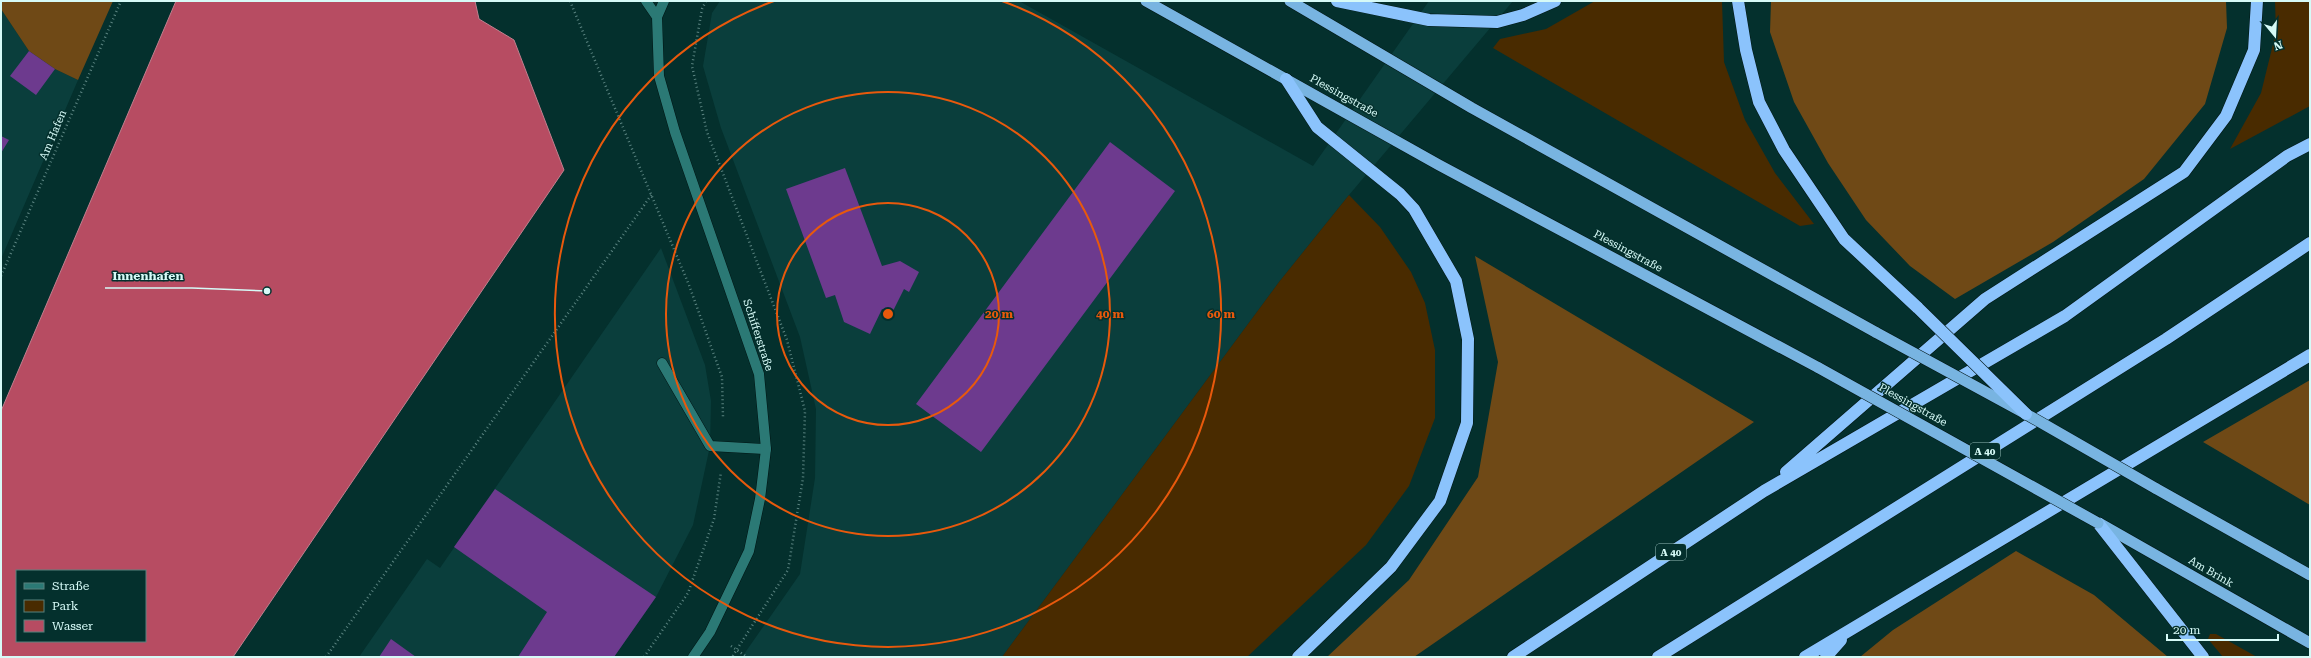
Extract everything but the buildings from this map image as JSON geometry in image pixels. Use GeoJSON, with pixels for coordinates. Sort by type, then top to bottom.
{"type":"FeatureCollection","features":[{"type":"Feature","properties":{"kind":"highway","name":"Plessingstraße"},"geometry":{"type":"LineString","coordinates":[[1146,1],[1439,165],[1819,368],[2098,523]]}},
{"type":"Feature","properties":{"kind":"highway"},"geometry":{"type":"LineString","coordinates":[[1290,1],[1472,108],[2026,414],[2310,575]]}},
{"type":"Feature","properties":{"kind":"highway"},"geometry":{"type":"LineString","coordinates":[[1337,1],[1428,20],[1497,22],[1523,15],[1555,1]]}},
{"type":"Feature","properties":{"kind":"highway"},"geometry":{"type":"LineString","coordinates":[[1738,1],[1746,50],[1759,102],[1784,150],[1844,239],[1918,308],[2026,414]]}},
{"type":"Feature","properties":{"kind":"highway"},"geometry":{"type":"LineString","coordinates":[[1764,492],[1985,299],[2184,172],[2226,116],[2254,50],[2257,1]]}},
{"type":"Feature","properties":{"kind":"highway"},"geometry":{"type":"LineString","coordinates":[[1286,79],[1317,127],[1400,194],[1414,209],[1456,281],[1468,339],[1467,424],[1440,501],[1391,567],[1298,657]]}},
{"type":"Feature","properties":{"kind":"highway","name":"A 40"},"geometry":{"type":"LineString","coordinates":[[1513,657],[1764,492],[2065,316],[2287,156],[2310,144]]}},
{"type":"Feature","properties":{"kind":"highway","name":"A 40"},"geometry":{"type":"LineString","coordinates":[[1658,657],[2166,339],[2310,243]]}},
{"type":"Feature","properties":{"kind":"highway"},"geometry":{"type":"LineString","coordinates":[[1805,657],[2310,355]]}},
{"type":"Feature","properties":{"kind":"highway"},"geometry":{"type":"LineString","coordinates":[[2098,523],[2203,657]]}},
{"type":"Feature","properties":{"kind":"highway","name":"Am Brink"},"geometry":{"type":"LineString","coordinates":[[2098,523],[2310,643]]}},
{"type":"Feature","properties":{"kind":"highway"},"geometry":{"type":"LineString","coordinates":[[1826,657],[1849,631]]}},
{"type":"Feature","properties":{"kind":"street"},"geometry":{"type":"LineString","coordinates":[[646,1],[657,17]]}},
{"type":"Feature","properties":{"kind":"street"},"geometry":{"type":"LineString","coordinates":[[657,17],[664,1]]}},
{"type":"Feature","properties":{"kind":"street","name":"Schifferstraße"},"geometry":{"type":"LineString","coordinates":[[657,17],[659,76],[675,132],[759,374],[766,449],[760,499],[749,551],[710,632],[693,657]]}},
{"type":"Feature","properties":{"kind":"street"},"geometry":{"type":"LineString","coordinates":[[662,363],[710,446],[766,449]]}},
{"type":"Feature","properties":{"kind":"path","name":"Am Hafen"},"geometry":{"type":"LineString","coordinates":[[1,276],[121,1]]}},
{"type":"Feature","properties":{"kind":"path"},"geometry":{"type":"LineString","coordinates":[[570,1],[689,285],[722,377],[724,446],[714,519],[688,593],[644,657]]}},
{"type":"Feature","properties":{"kind":"path"},"geometry":{"type":"LineString","coordinates":[[326,657],[652,194]]}},
{"type":"Feature","properties":{"kind":"shaded area"},"geometry":{"type":"Polygon","coordinates":[[[1,1],[113,1],[78,80],[55,69],[29,51],[1,9],[1,1]]]}},
{"type":"Feature","properties":{"kind":"shaded area"},"geometry":{"type":"Polygon","coordinates":[[[720,1],[1019,1],[1313,166],[1429,1],[1513,1],[1349,195],[1279,282],[1002,657],[742,657],[800,574],[815,478],[816,409],[800,337],[721,128],[703,66],[712,13],[720,1]]]}},
{"type":"Feature","properties":{"kind":"shaded area"},"geometry":{"type":"Polygon","coordinates":[[[1771,1],[2226,1],[2227,28],[2205,104],[2144,179],[2053,242],[1955,299],[1910,266],[1866,220],[1828,163],[1794,102],[1770,32],[1771,1]]]}},
{"type":"Feature","properties":{"kind":"shaded area"},"geometry":{"type":"Polygon","coordinates":[[[1,9],[29,51],[55,69],[78,80],[1,259],[1,9]]]}},
{"type":"Feature","properties":{"kind":"shaded area"},"geometry":{"type":"Polygon","coordinates":[[[661,248],[705,365],[711,401],[710,446],[693,525],[656,597],[614,657],[359,657],[427,559],[440,568],[661,248]]]}},
{"type":"Feature","properties":{"kind":"shaded area"},"geometry":{"type":"Polygon","coordinates":[[[1475,256],[1754,422],[1414,657],[1327,657],[1409,580],[1478,477],[1498,362],[1475,256]]]}},
{"type":"Feature","properties":{"kind":"shaded area"},"geometry":{"type":"Polygon","coordinates":[[[2310,380],[2310,505],[2203,442],[2310,380]]]}},
{"type":"Feature","properties":{"kind":"shaded area"},"geometry":{"type":"Polygon","coordinates":[[[2016,551],[2094,595],[2168,657],[1860,657],[1893,630],[2016,551]]]}},
{"type":"Feature","properties":{"kind":"green space"},"geometry":{"type":"Polygon","coordinates":[[[1595,1],[1722,1],[1724,62],[1745,120],[1775,173],[1814,224],[1800,226],[1493,48],[1500,39],[1546,29],[1595,1]]]}},
{"type":"Feature","properties":{"kind":"green space"},"geometry":{"type":"Polygon","coordinates":[[[2275,1],[2310,1],[2310,106],[2230,149],[2261,93],[2276,32],[2275,1]]]}},
{"type":"Feature","properties":{"kind":"green space"},"geometry":{"type":"Polygon","coordinates":[[[1349,195],[1380,227],[1411,272],[1425,303],[1435,350],[1435,418],[1409,486],[1366,545],[1247,657],[1002,657],[1279,282],[1349,195]]]}},
{"type":"Feature","properties":{"kind":"green space"},"geometry":{"type":"Polygon","coordinates":[[[2210,634],[2216,634],[2257,657],[2223,657],[2208,639],[2210,634]]]}},
{"type":"Feature","properties":{"kind":"water"},"geometry":{"type":"Polygon","coordinates":[[[176,1],[475,1],[479,19],[514,40],[564,170],[233,657],[1,657],[1,411],[176,1]]]}},
{"type":"Feature","properties":{"kind":"place","name":"Innenhafen"},"geometry":{"type":"Point","coordinates":[267,291]}}]}
